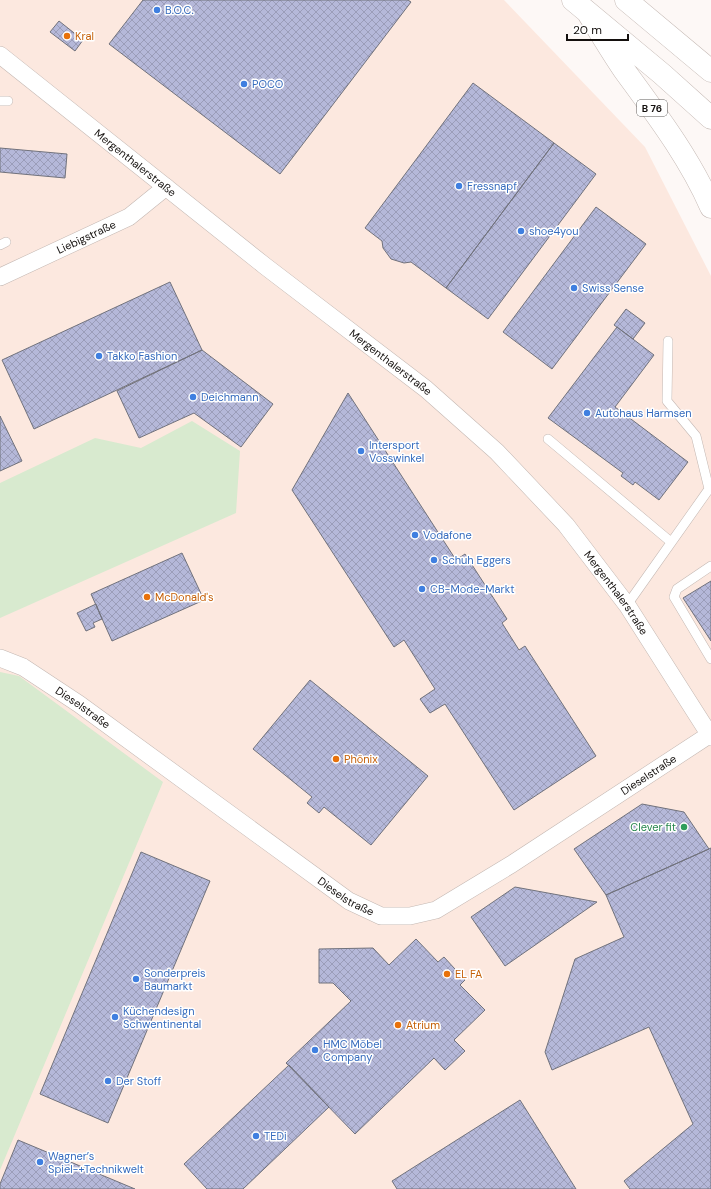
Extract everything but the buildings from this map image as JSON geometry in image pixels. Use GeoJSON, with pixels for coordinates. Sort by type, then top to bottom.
{"type":"FeatureCollection","features":[{"type":"Feature","properties":{"kind":"highway"},"geometry":{"type":"LineString","coordinates":[[626,0],[711,71]]}},
{"type":"Feature","properties":{"kind":"highway","name":"B 76"},"geometry":{"type":"LineString","coordinates":[[580,6],[662,74],[711,118]]}},
{"type":"Feature","properties":{"kind":"highway","name":"B 76"},"geometry":{"type":"LineString","coordinates":[[580,6],[673,136],[711,207]]}},
{"type":"Feature","properties":{"kind":"street","name":"Mergenthalerstraße"},"geometry":{"type":"LineString","coordinates":[[0,55],[265,266],[426,389],[491,447],[566,525],[627,604],[710,736]]}},
{"type":"Feature","properties":{"kind":"street","name":"Liebigstraße"},"geometry":{"type":"LineString","coordinates":[[0,277],[129,217],[166,187]]}},
{"type":"Feature","properties":{"kind":"street","name":"Dieselstraße"},"geometry":{"type":"LineString","coordinates":[[0,658],[23,668],[79,704],[349,901],[381,916],[410,916],[436,910],[512,864],[710,736]]}},
{"type":"Feature","properties":{"kind":"lane"},"geometry":{"type":"LineString","coordinates":[[627,604],[709,489],[696,436],[667,401],[668,341]]}},
{"type":"Feature","properties":{"kind":"lane"},"geometry":{"type":"LineString","coordinates":[[548,439],[671,542]]}},
{"type":"Feature","properties":{"kind":"lane"},"geometry":{"type":"LineString","coordinates":[[711,566],[677,589],[674,597],[711,659]]}},
{"type":"Feature","properties":{"kind":"shaded area"},"geometry":{"type":"Polygon","coordinates":[[[0,0],[504,0],[645,147],[711,276],[711,1189],[0,1189],[0,0]]]}},
{"type":"Feature","properties":{"kind":"green space"},"geometry":{"type":"Polygon","coordinates":[[[192,421],[240,451],[236,513],[0,618],[0,483],[95,438],[141,448],[192,421]]]}},
{"type":"Feature","properties":{"kind":"green space"},"geometry":{"type":"Polygon","coordinates":[[[0,672],[19,676],[163,782],[0,1170],[0,672]]]}},
{"type":"Feature","properties":{"kind":"place","name":"B.O.C."},"geometry":{"type":"Point","coordinates":[157,10]}},
{"type":"Feature","properties":{"kind":"place","name":"Kral"},"geometry":{"type":"Point","coordinates":[67,36]}},
{"type":"Feature","properties":{"kind":"place","name":"POCO"},"geometry":{"type":"Point","coordinates":[244,84]}},
{"type":"Feature","properties":{"kind":"place","name":"Fressnapf"},"geometry":{"type":"Point","coordinates":[459,186]}},
{"type":"Feature","properties":{"kind":"place","name":"shoe4you"},"geometry":{"type":"Point","coordinates":[521,231]}},
{"type":"Feature","properties":{"kind":"place","name":"Swiss Sense"},"geometry":{"type":"Point","coordinates":[574,288]}},
{"type":"Feature","properties":{"kind":"place","name":"Takko Fashion"},"geometry":{"type":"Point","coordinates":[99,356]}},
{"type":"Feature","properties":{"kind":"place","name":"Deichmann"},"geometry":{"type":"Point","coordinates":[193,397]}},
{"type":"Feature","properties":{"kind":"place","name":"Autohaus Harmsen"},"geometry":{"type":"Point","coordinates":[587,413]}},
{"type":"Feature","properties":{"kind":"place","name":"Intersport Vosswinkel"},"geometry":{"type":"Point","coordinates":[361,451]}},
{"type":"Feature","properties":{"kind":"place","name":"Vodafone"},"geometry":{"type":"Point","coordinates":[415,535]}},
{"type":"Feature","properties":{"kind":"place","name":"Schuh Eggers"},"geometry":{"type":"Point","coordinates":[434,560]}},
{"type":"Feature","properties":{"kind":"place","name":"CB-Mode-Markt"},"geometry":{"type":"Point","coordinates":[422,589]}},
{"type":"Feature","properties":{"kind":"place","name":"McDonald's"},"geometry":{"type":"Point","coordinates":[147,597]}},
{"type":"Feature","properties":{"kind":"place","name":"Phönix"},"geometry":{"type":"Point","coordinates":[336,759]}},
{"type":"Feature","properties":{"kind":"place","name":"Clever fit"},"geometry":{"type":"Point","coordinates":[684,827]}},
{"type":"Feature","properties":{"kind":"place","name":"EL FA"},"geometry":{"type":"Point","coordinates":[447,974]}},
{"type":"Feature","properties":{"kind":"place","name":"Sonderpreis Baumarkt"},"geometry":{"type":"Point","coordinates":[136,979]}},
{"type":"Feature","properties":{"kind":"place","name":"Küchendesign Schwentinental"},"geometry":{"type":"Point","coordinates":[115,1017]}},
{"type":"Feature","properties":{"kind":"place","name":"Atrium"},"geometry":{"type":"Point","coordinates":[398,1025]}},
{"type":"Feature","properties":{"kind":"place","name":"HMC Möbel Company"},"geometry":{"type":"Point","coordinates":[315,1050]}},
{"type":"Feature","properties":{"kind":"place","name":"Der Stoff"},"geometry":{"type":"Point","coordinates":[108,1081]}},
{"type":"Feature","properties":{"kind":"place","name":"TEDi"},"geometry":{"type":"Point","coordinates":[256,1136]}},
{"type":"Feature","properties":{"kind":"place","name":"Wagner’s Spiel-+Technikwelt"},"geometry":{"type":"Point","coordinates":[40,1162]}}]}
